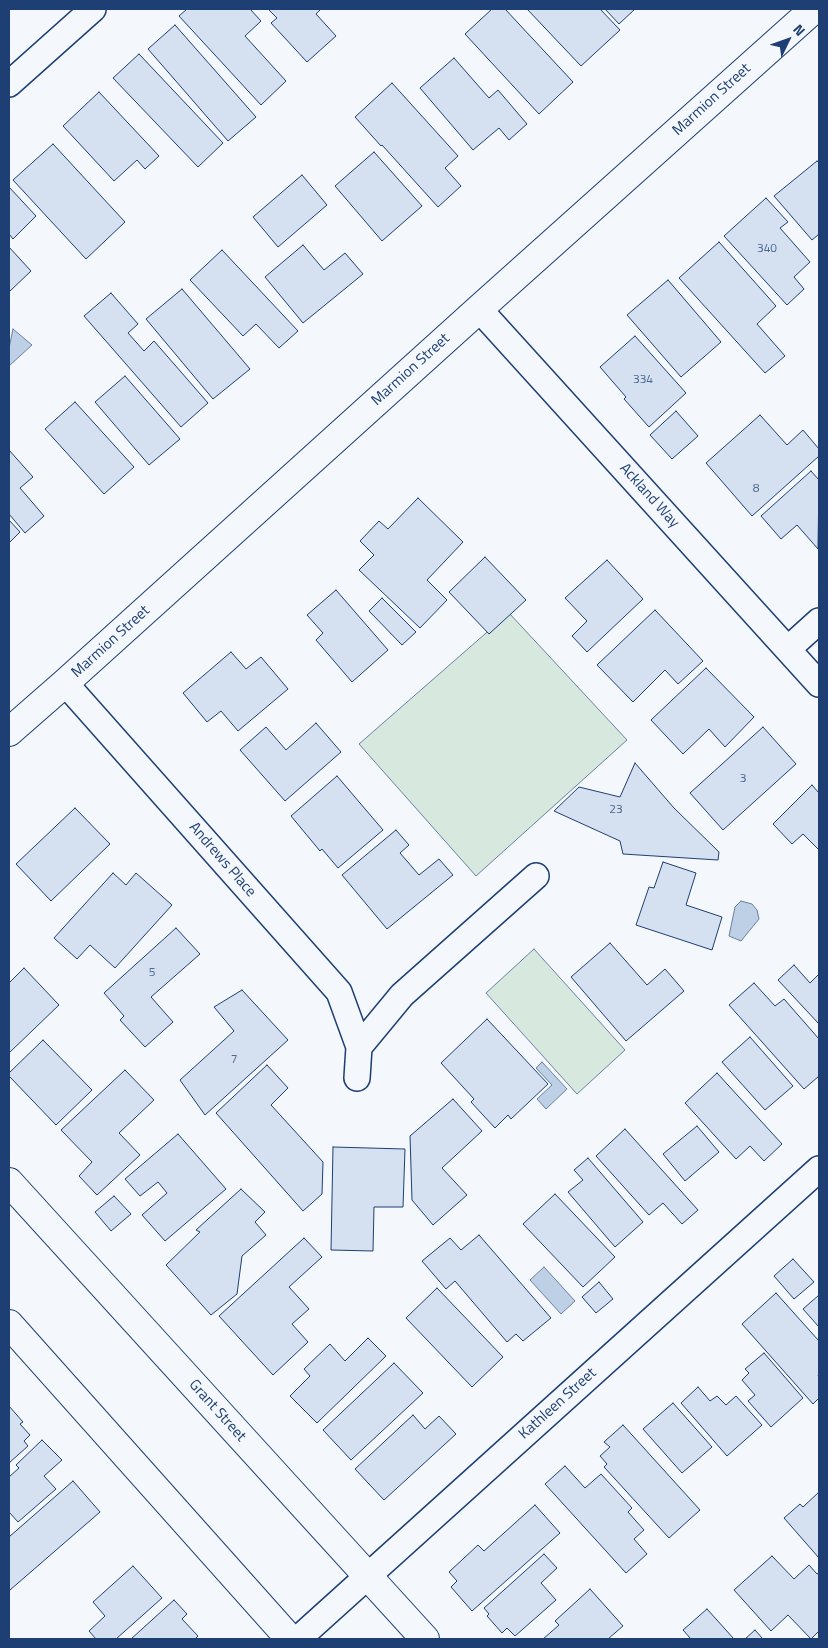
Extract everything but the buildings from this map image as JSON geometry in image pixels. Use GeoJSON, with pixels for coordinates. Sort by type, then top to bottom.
{"type":"FeatureCollection","features":[{"type":"Feature","properties":{"kind":"street"},"geometry":{"type":"LineString","coordinates":[[9,84],[93,9]]}},
{"type":"Feature","properties":{"kind":"street","name":"Marmion Street"},"geometry":{"type":"LineString","coordinates":[[9,732],[66,683],[814,9]]}},
{"type":"Feature","properties":{"kind":"street","name":"Ackland Way"},"geometry":{"type":"LineString","coordinates":[[479,309],[819,684]]}},
{"type":"Feature","properties":{"kind":"street"},"geometry":{"type":"LineString","coordinates":[[788,649],[819,621]]}},
{"type":"Feature","properties":{"kind":"street","name":"Andrews Place"},"geometry":{"type":"LineString","coordinates":[[66,683],[339,992],[360,1047],[357,1078]]}},
{"type":"Feature","properties":{"kind":"street"},"geometry":{"type":"LineString","coordinates":[[360,1047],[402,995],[536,876]]}},
{"type":"Feature","properties":{"kind":"street","name":"Kathleen Street"},"geometry":{"type":"LineString","coordinates":[[298,1639],[819,1169]]}},
{"type":"Feature","properties":{"kind":"street","name":"Grant Street"},"geometry":{"type":"LineString","coordinates":[[9,1182],[425,1639]]}},
{"type":"Feature","properties":{"kind":"street"},"geometry":{"type":"LineString","coordinates":[[9,1324],[290,1639]]}},
{"type":"Feature","properties":{"kind":"shaded area"},"geometry":{"type":"Polygon","coordinates":[[[509,613],[627,740],[476,876],[359,744],[509,613]]]}},
{"type":"Feature","properties":{"kind":"shaded area"},"geometry":{"type":"Polygon","coordinates":[[[534,949],[625,1050],[577,1094],[486,993],[534,949]]]}},
{"type":"Feature","properties":{"kind":"water"},"geometry":{"type":"Polygon","coordinates":[[[13,329],[32,345],[9,366],[9,348],[13,329]]]}},
{"type":"Feature","properties":{"kind":"water"},"geometry":{"type":"Polygon","coordinates":[[[741,901],[752,904],[757,910],[759,919],[741,941],[729,936],[735,907],[741,901]]]}},
{"type":"Feature","properties":{"kind":"water"},"geometry":{"type":"Polygon","coordinates":[[[542,1062],[567,1089],[546,1109],[537,1099],[552,1085],[536,1068],[542,1062]]]}},
{"type":"Feature","properties":{"kind":"water"},"geometry":{"type":"Polygon","coordinates":[[[544,1267],[575,1301],[561,1314],[530,1280],[544,1267]]]}}]}
